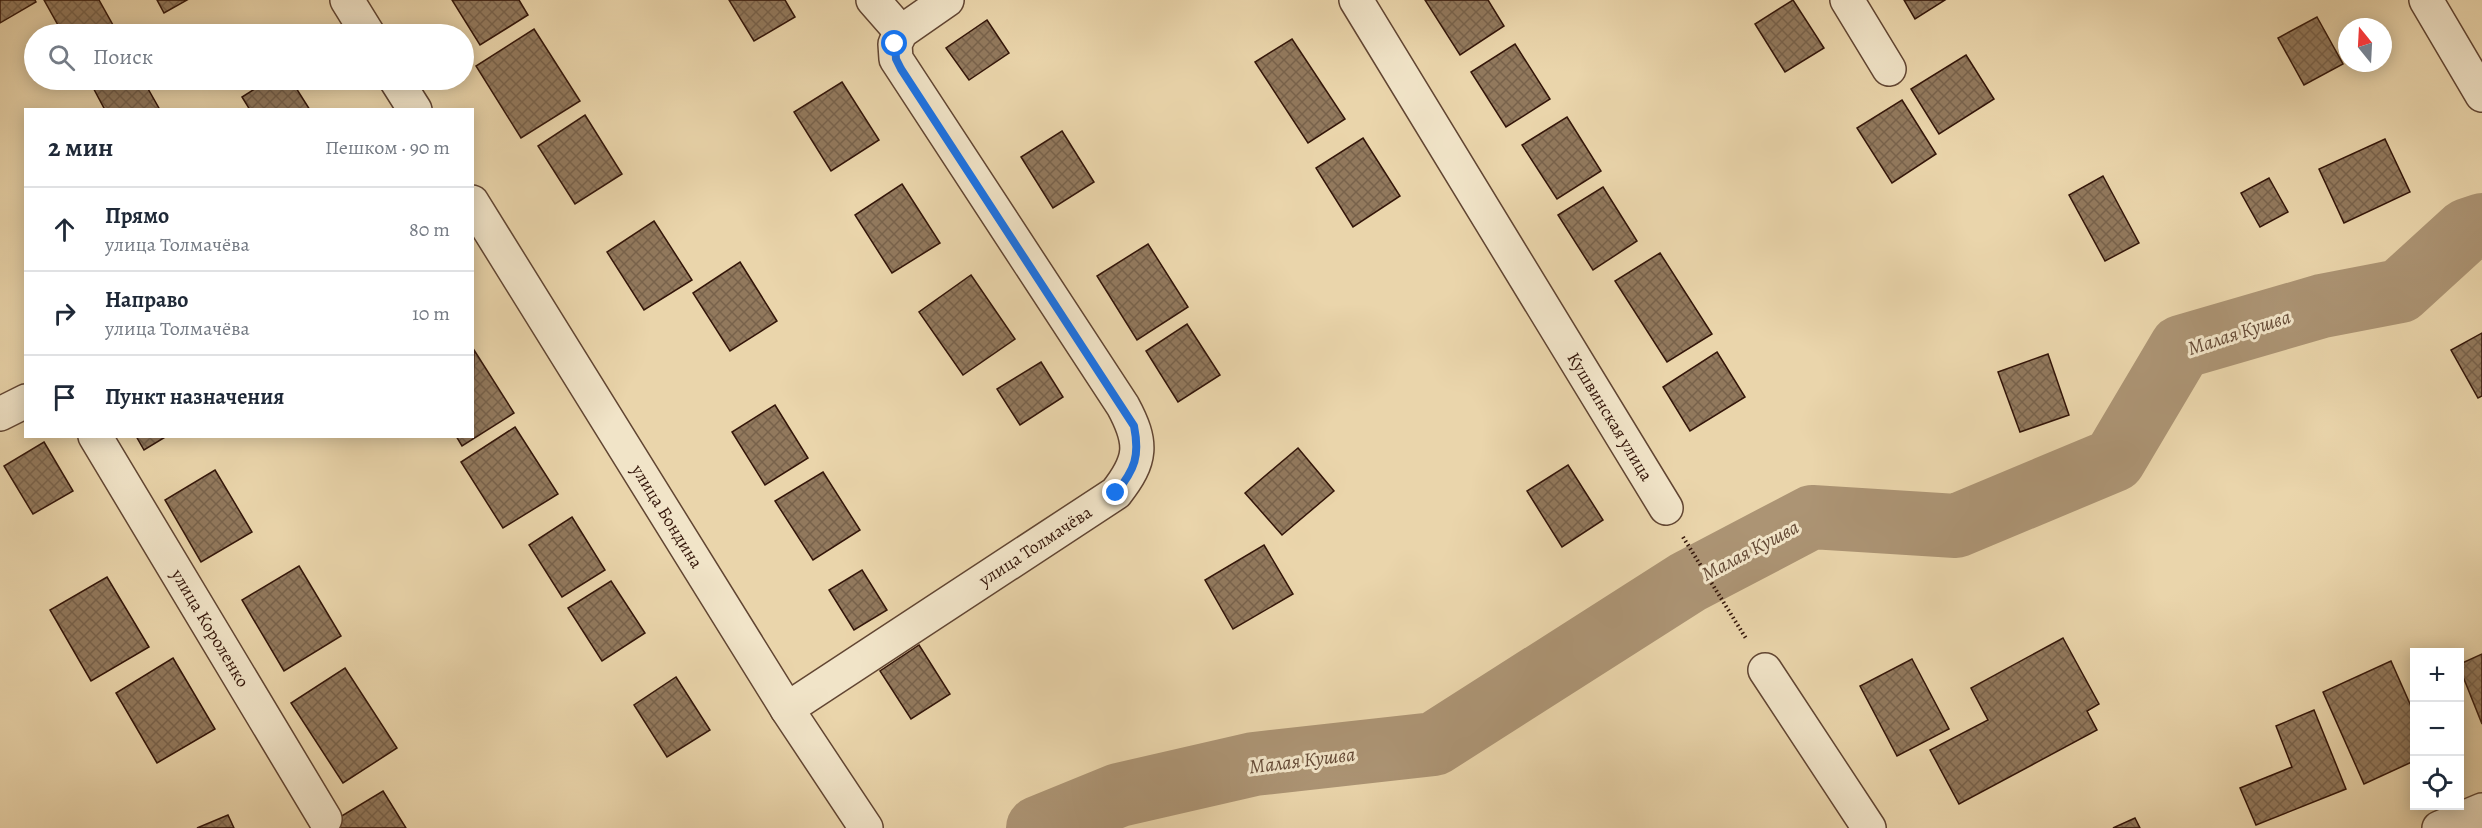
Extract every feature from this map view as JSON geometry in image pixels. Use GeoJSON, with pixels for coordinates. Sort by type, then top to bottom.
{"type":"FeatureCollection","features":[{"type":"Feature","properties":{"kind":"street"},"geometry":{"type":"LineString","coordinates":[[347,0],[362,24]]}},
{"type":"Feature","properties":{"kind":"street"},"geometry":{"type":"LineString","coordinates":[[873,0],[901,32],[947,0]]}},
{"type":"Feature","properties":{"kind":"street","name":"Кушвинская улица"},"geometry":{"type":"LineString","coordinates":[[1356,0],[1666,508]]}},
{"type":"Feature","properties":{"kind":"street"},"geometry":{"type":"LineString","coordinates":[[1847,0],[1889,69]]}},
{"type":"Feature","properties":{"kind":"street"},"geometry":{"type":"LineString","coordinates":[[2426,0],[2482,95]]}},
{"type":"Feature","properties":{"kind":"street","name":"улица Толмачёва"},"geometry":{"type":"LineString","coordinates":[[787,709],[1116,493],[1132,472],[1138,445],[1134,426],[1123,405],[901,69],[896,59],[895,44],[901,32]]}},
{"type":"Feature","properties":{"kind":"street"},"geometry":{"type":"LineString","coordinates":[[402,90],[414,108]]}},
{"type":"Feature","properties":{"kind":"street","name":"улица Бондина"},"geometry":{"type":"LineString","coordinates":[[474,205],[787,709],[866,828]]}},
{"type":"Feature","properties":{"kind":"street"},"geometry":{"type":"LineString","coordinates":[[0,414],[24,402]]}},
{"type":"Feature","properties":{"kind":"street","name":"улица Короленко"},"geometry":{"type":"LineString","coordinates":[[96,438],[324,819]]}},
{"type":"Feature","properties":{"kind":"street"},"geometry":{"type":"LineString","coordinates":[[1765,670],[1869,828]]}},
{"type":"Feature","properties":{"kind":"street"},"geometry":{"type":"LineString","coordinates":[[2439,828],[2482,810]]}},
{"type":"Feature","properties":{"kind":"path"},"geometry":{"type":"LineString","coordinates":[[1666,508],[1765,670]]}},
{"type":"Feature","properties":{"kind":"building"},"geometry":{"type":"Polygon","coordinates":[[[0,0],[35,0],[36,2],[0,23],[0,0]]]}},
{"type":"Feature","properties":{"kind":"building"},"geometry":{"type":"Polygon","coordinates":[[[44,0],[99,0],[112,24],[57,24],[44,0]]]}},
{"type":"Feature","properties":{"kind":"building"},"geometry":{"type":"Polygon","coordinates":[[[157,0],[187,0],[164,13],[157,0]]]}},
{"type":"Feature","properties":{"kind":"building"},"geometry":{"type":"Polygon","coordinates":[[[452,0],[519,0],[528,15],[480,45],[474,35],[474,24],[467,24],[452,0]]]}},
{"type":"Feature","properties":{"kind":"building"},"geometry":{"type":"Polygon","coordinates":[[[729,0],[785,0],[795,17],[754,41],[729,0]]]}},
{"type":"Feature","properties":{"kind":"building"},"geometry":{"type":"Polygon","coordinates":[[[1425,0],[1488,0],[1504,26],[1460,55],[1425,0]]]}},
{"type":"Feature","properties":{"kind":"building"},"geometry":{"type":"Polygon","coordinates":[[[1793,0],[1824,48],[1785,72],[1755,24],[1793,0]]]}},
{"type":"Feature","properties":{"kind":"building"},"geometry":{"type":"Polygon","coordinates":[[[1904,0],[1945,0],[1915,19],[1904,0]]]}},
{"type":"Feature","properties":{"kind":"building"},"geometry":{"type":"Polygon","coordinates":[[[2317,17],[2338,55],[2338,67],[2304,85],[2278,38],[2317,17]]]}},
{"type":"Feature","properties":{"kind":"building"},"geometry":{"type":"Polygon","coordinates":[[[987,20],[1009,53],[969,80],[946,48],[987,20]]]}},
{"type":"Feature","properties":{"kind":"building"},"geometry":{"type":"Polygon","coordinates":[[[534,29],[580,101],[521,138],[476,66],[534,29]]]}},
{"type":"Feature","properties":{"kind":"building"},"geometry":{"type":"Polygon","coordinates":[[[1292,39],[1345,119],[1308,143],[1255,62],[1292,39]]]}},
{"type":"Feature","properties":{"kind":"building"},"geometry":{"type":"Polygon","coordinates":[[[1515,44],[1550,99],[1506,127],[1471,72],[1515,44]]]}},
{"type":"Feature","properties":{"kind":"building"},"geometry":{"type":"Polygon","coordinates":[[[1966,55],[1994,99],[1939,134],[1911,89],[1966,55]]]}},
{"type":"Feature","properties":{"kind":"building"},"geometry":{"type":"Polygon","coordinates":[[[842,82],[879,140],[831,171],[794,112],[842,82]]]}},
{"type":"Feature","properties":{"kind":"building"},"geometry":{"type":"Polygon","coordinates":[[[94,90],[149,90],[159,108],[104,108],[94,90]]]}},
{"type":"Feature","properties":{"kind":"building"},"geometry":{"type":"Polygon","coordinates":[[[253,90],[297,90],[309,108],[249,108],[242,97],[253,90]]]}},
{"type":"Feature","properties":{"kind":"building"},"geometry":{"type":"Polygon","coordinates":[[[1902,100],[1936,154],[1892,183],[1857,128],[1902,100]]]}},
{"type":"Feature","properties":{"kind":"building"},"geometry":{"type":"Polygon","coordinates":[[[585,115],[622,174],[575,204],[538,146],[585,115]]]}},
{"type":"Feature","properties":{"kind":"building"},"geometry":{"type":"Polygon","coordinates":[[[1567,117],[1601,171],[1557,199],[1522,145],[1567,117]]]}},
{"type":"Feature","properties":{"kind":"building"},"geometry":{"type":"Polygon","coordinates":[[[1062,131],[1094,182],[1053,208],[1021,157],[1062,131]]]}},
{"type":"Feature","properties":{"kind":"building"},"geometry":{"type":"Polygon","coordinates":[[[1363,138],[1400,196],[1353,227],[1316,168],[1363,138]]]}},
{"type":"Feature","properties":{"kind":"building"},"geometry":{"type":"Polygon","coordinates":[[[2385,139],[2410,192],[2344,223],[2319,169],[2385,139]]]}},
{"type":"Feature","properties":{"kind":"building"},"geometry":{"type":"Polygon","coordinates":[[[2103,176],[2139,243],[2105,261],[2069,195],[2103,176]]]}},
{"type":"Feature","properties":{"kind":"building"},"geometry":{"type":"Polygon","coordinates":[[[2269,178],[2288,212],[2260,227],[2241,193],[2269,178]]]}},
{"type":"Feature","properties":{"kind":"building"},"geometry":{"type":"Polygon","coordinates":[[[902,184],[940,243],[892,273],[855,215],[902,184]]]}},
{"type":"Feature","properties":{"kind":"building"},"geometry":{"type":"Polygon","coordinates":[[[1603,187],[1637,241],[1593,270],[1558,215],[1603,187]]]}},
{"type":"Feature","properties":{"kind":"building"},"geometry":{"type":"Polygon","coordinates":[[[654,221],[692,280],[644,310],[607,252],[654,221]]]}},
{"type":"Feature","properties":{"kind":"building"},"geometry":{"type":"Polygon","coordinates":[[[1148,244],[1188,307],[1137,340],[1097,276],[1148,244]]]}},
{"type":"Feature","properties":{"kind":"building"},"geometry":{"type":"Polygon","coordinates":[[[1660,253],[1712,334],[1667,362],[1615,281],[1660,253]]]}},
{"type":"Feature","properties":{"kind":"building"},"geometry":{"type":"Polygon","coordinates":[[[740,262],[777,321],[730,351],[693,293],[740,262]]]}},
{"type":"Feature","properties":{"kind":"building"},"geometry":{"type":"Polygon","coordinates":[[[971,275],[1015,339],[963,375],[919,312],[971,275]]]}},
{"type":"Feature","properties":{"kind":"building"},"geometry":{"type":"Polygon","coordinates":[[[1187,324],[1220,375],[1178,402],[1146,351],[1187,324]]]}},
{"type":"Feature","properties":{"kind":"building"},"geometry":{"type":"Polygon","coordinates":[[[2482,333],[2482,396],[2478,398],[2451,350],[2482,333]]]}},
{"type":"Feature","properties":{"kind":"building"},"geometry":{"type":"Polygon","coordinates":[[[474,350],[514,413],[462,446],[457,438],[474,438],[474,350]]]}},
{"type":"Feature","properties":{"kind":"building"},"geometry":{"type":"Polygon","coordinates":[[[1717,352],[1745,397],[1690,431],[1663,387],[1717,352]]]}},
{"type":"Feature","properties":{"kind":"building"},"geometry":{"type":"Polygon","coordinates":[[[2048,354],[2069,415],[2020,432],[1998,372],[2048,354]]]}},
{"type":"Feature","properties":{"kind":"building"},"geometry":{"type":"Polygon","coordinates":[[[1041,362],[1063,397],[1020,425],[997,389],[1041,362]]]}},
{"type":"Feature","properties":{"kind":"building"},"geometry":{"type":"Polygon","coordinates":[[[775,405],[808,458],[765,485],[732,432],[775,405]]]}},
{"type":"Feature","properties":{"kind":"building"},"geometry":{"type":"Polygon","coordinates":[[[515,427],[558,494],[503,528],[461,462],[515,427]]]}},
{"type":"Feature","properties":{"kind":"building"},"geometry":{"type":"Polygon","coordinates":[[[137,438],[164,438],[144,450],[137,438]]]}},
{"type":"Feature","properties":{"kind":"building"},"geometry":{"type":"Polygon","coordinates":[[[44,442],[73,491],[33,514],[4,466],[44,442]]]}},
{"type":"Feature","properties":{"kind":"building"},"geometry":{"type":"Polygon","coordinates":[[[1298,448],[1334,491],[1282,535],[1245,493],[1298,448]]]}},
{"type":"Feature","properties":{"kind":"building"},"geometry":{"type":"Polygon","coordinates":[[[1568,465],[1603,520],[1562,547],[1527,491],[1568,465]]]}},
{"type":"Feature","properties":{"kind":"building"},"geometry":{"type":"Polygon","coordinates":[[[215,470],[252,532],[201,562],[165,500],[215,470]]]}},
{"type":"Feature","properties":{"kind":"building"},"geometry":{"type":"Polygon","coordinates":[[[823,472],[860,530],[813,560],[775,501],[823,472]]]}},
{"type":"Feature","properties":{"kind":"building"},"geometry":{"type":"Polygon","coordinates":[[[572,517],[605,570],[562,597],[529,545],[572,517]]]}},
{"type":"Feature","properties":{"kind":"building"},"geometry":{"type":"Polygon","coordinates":[[[1264,545],[1293,594],[1233,629],[1205,580],[1264,545]]]}},
{"type":"Feature","properties":{"kind":"building"},"geometry":{"type":"Polygon","coordinates":[[[299,566],[341,636],[284,671],[242,600],[299,566]]]}},
{"type":"Feature","properties":{"kind":"building"},"geometry":{"type":"Polygon","coordinates":[[[862,570],[887,610],[854,630],[829,590],[862,570]]]}},
{"type":"Feature","properties":{"kind":"building"},"geometry":{"type":"Polygon","coordinates":[[[107,577],[149,647],[91,681],[50,610],[107,577]]]}},
{"type":"Feature","properties":{"kind":"building"},"geometry":{"type":"Polygon","coordinates":[[[611,581],[645,633],[602,661],[568,608],[611,581]]]}},
{"type":"Feature","properties":{"kind":"building"},"geometry":{"type":"Polygon","coordinates":[[[2063,638],[2099,704],[2087,711],[2097,730],[1959,804],[1930,750],[1988,720],[1971,688],[2063,638]]]}},
{"type":"Feature","properties":{"kind":"building"},"geometry":{"type":"Polygon","coordinates":[[[919,645],[950,694],[911,719],[880,671],[919,645]]]}},
{"type":"Feature","properties":{"kind":"building"},"geometry":{"type":"Polygon","coordinates":[[[2482,654],[2482,724],[2464,679],[2464,662],[2482,654]]]}},
{"type":"Feature","properties":{"kind":"building"},"geometry":{"type":"Polygon","coordinates":[[[173,658],[215,729],[157,763],[116,693],[173,658]]]}},
{"type":"Feature","properties":{"kind":"building"},"geometry":{"type":"Polygon","coordinates":[[[1912,659],[1949,729],[1897,756],[1860,686],[1912,659]]]}},
{"type":"Feature","properties":{"kind":"building"},"geometry":{"type":"Polygon","coordinates":[[[2391,661],[2410,704],[2410,763],[2364,784],[2323,692],[2391,661]]]}},
{"type":"Feature","properties":{"kind":"building"},"geometry":{"type":"Polygon","coordinates":[[[345,668],[397,748],[343,783],[291,703],[345,668]]]}},
{"type":"Feature","properties":{"kind":"building"},"geometry":{"type":"Polygon","coordinates":[[[676,677],[710,730],[667,757],[634,705],[676,677]]]}},
{"type":"Feature","properties":{"kind":"building"},"geometry":{"type":"Polygon","coordinates":[[[2314,710],[2346,789],[2256,825],[2240,788],[2292,767],[2276,726],[2314,710]]]}},
{"type":"Feature","properties":{"kind":"building"},"geometry":{"type":"Polygon","coordinates":[[[383,791],[406,828],[333,828],[330,823],[383,791]]]}},
{"type":"Feature","properties":{"kind":"building"},"geometry":{"type":"Polygon","coordinates":[[[228,815],[234,828],[197,828],[228,815]]]}},
{"type":"Feature","properties":{"kind":"building"},"geometry":{"type":"Polygon","coordinates":[[[2135,818],[2140,828],[2113,828],[2135,818]]]}},
{"type":"Feature","properties":{"kind":"waterway","name":"Малая Кушва"},"geometry":{"type":"LineString","coordinates":[[1038,828],[1119,795],[1254,764],[1434,744],[1688,582],[1812,517],[1956,526],[2114,460],[2181,347],[2322,306],[2400,291],[2467,230],[2482,225]]}},
{"type":"Feature","properties":{"kind":"route"},"geometry":{"type":"LineString","coordinates":[[895,44],[896,59],[901,69],[1123,405],[1134,426],[1138,445],[1132,472],[1116,493]]}}]}
